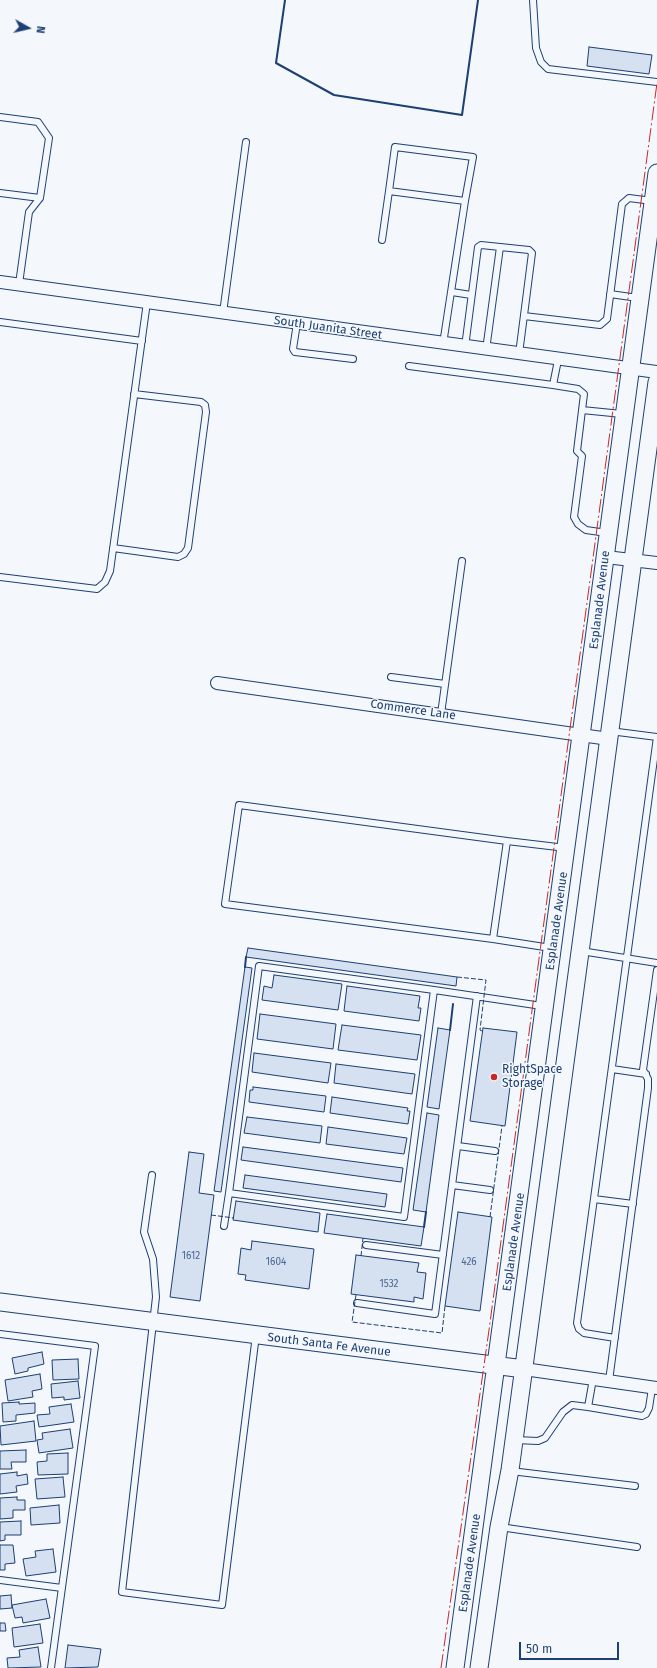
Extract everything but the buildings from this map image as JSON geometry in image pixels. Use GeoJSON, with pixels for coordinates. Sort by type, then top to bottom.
{"type":"FeatureCollection","features":[{"type":"Feature","properties":{"kind":"main road","name":"Esplanade Avenue"},"geometry":{"type":"LineString","coordinates":[[456,1668],[632,370],[657,173]]}},
{"type":"Feature","properties":{"kind":"main road","name":"Esplanade Avenue"},"geometry":{"type":"LineString","coordinates":[[479,1668],[499,1527],[510,1470],[524,1369],[657,382]]}},
{"type":"Feature","properties":{"kind":"main road"},"geometry":{"type":"LineString","coordinates":[[553,948],[580,951]]}},
{"type":"Feature","properties":{"kind":"main road"},"geometry":{"type":"LineString","coordinates":[[534,1092],[561,1097]]}},
{"type":"Feature","properties":{"kind":"main road","name":"South Santa Fe Avenue"},"geometry":{"type":"LineString","coordinates":[[0,1302],[497,1367],[524,1369]]}},
{"type":"Feature","properties":{"kind":"street","name":"South Juanita Street"},"geometry":{"type":"LineString","coordinates":[[0,282],[558,360],[657,372]]}},
{"type":"Feature","properties":{"kind":"street"},"geometry":{"type":"LineString","coordinates":[[606,557],[657,563]]}},
{"type":"Feature","properties":{"kind":"street","name":"Commerce Lane"},"geometry":{"type":"LineString","coordinates":[[217,683],[582,735],[610,735]]}},
{"type":"Feature","properties":{"kind":"street","name":"South Santa Fe Avenue"},"geometry":{"type":"LineString","coordinates":[[524,1369],[654,1388]]}},
{"type":"Feature","properties":{"kind":"lane"},"geometry":{"type":"LineString","coordinates":[[533,0],[536,48],[542,62],[548,69],[657,82]]}},
{"type":"Feature","properties":{"kind":"lane"},"geometry":{"type":"LineString","coordinates":[[0,117],[38,122],[49,138],[40,198],[29,212],[19,284]]}},
{"type":"Feature","properties":{"kind":"lane"},"geometry":{"type":"LineString","coordinates":[[223,313],[246,142]]}},
{"type":"Feature","properties":{"kind":"lane"},"geometry":{"type":"LineString","coordinates":[[382,240],[396,147],[473,157],[443,344]]}},
{"type":"Feature","properties":{"kind":"lane"},"geometry":{"type":"LineString","coordinates":[[389,191],[465,201]]}},
{"type":"Feature","properties":{"kind":"lane"},"geometry":{"type":"LineString","coordinates":[[0,193],[40,198]]}},
{"type":"Feature","properties":{"kind":"lane"},"geometry":{"type":"LineString","coordinates":[[524,316],[600,325],[607,319],[622,204],[629,198],[653,202]]}},
{"type":"Feature","properties":{"kind":"lane"},"geometry":{"type":"LineString","coordinates":[[465,347],[478,247],[481,245],[529,250],[532,253],[519,354]]}},
{"type":"Feature","properties":{"kind":"lane"},"geometry":{"type":"LineString","coordinates":[[486,350],[500,247]]}},
{"type":"Feature","properties":{"kind":"lane"},"geometry":{"type":"LineString","coordinates":[[452,292],[472,295]]}},
{"type":"Feature","properties":{"kind":"lane"},"geometry":{"type":"LineString","coordinates":[[610,294],[641,298]]}},
{"type":"Feature","properties":{"kind":"lane"},"geometry":{"type":"LineString","coordinates":[[0,577],[97,589],[105,582],[110,571],[147,302]]}},
{"type":"Feature","properties":{"kind":"lane"},"geometry":{"type":"LineString","coordinates":[[0,322],[142,341]]}},
{"type":"Feature","properties":{"kind":"lane"},"geometry":{"type":"LineString","coordinates":[[297,323],[293,349],[295,352],[353,359]]}},
{"type":"Feature","properties":{"kind":"lane"},"geometry":{"type":"LineString","coordinates":[[553,385],[558,360]]}},
{"type":"Feature","properties":{"kind":"lane"},"geometry":{"type":"LineString","coordinates":[[409,366],[553,385],[578,389],[584,394],[577,451],[582,456],[574,517],[578,524],[586,530],[609,533]]}},
{"type":"Feature","properties":{"kind":"lane"},"geometry":{"type":"LineString","coordinates":[[113,548],[178,557],[184,554],[188,548],[206,412],[205,405],[201,402],[134,394]]}},
{"type":"Feature","properties":{"kind":"lane"},"geometry":{"type":"LineString","coordinates":[[582,410],[626,414]]}},
{"type":"Feature","properties":{"kind":"lane"},"geometry":{"type":"LineString","coordinates":[[441,714],[462,561]]}},
{"type":"Feature","properties":{"kind":"lane"},"geometry":{"type":"LineString","coordinates":[[391,677],[445,684]]}},
{"type":"Feature","properties":{"kind":"lane"},"geometry":{"type":"LineString","coordinates":[[610,735],[657,737],[577,1323],[579,1329],[584,1333],[615,1338]]}},
{"type":"Feature","properties":{"kind":"lane"},"geometry":{"type":"LineString","coordinates":[[553,948],[225,904],[226,896],[239,805],[567,848]]}},
{"type":"Feature","properties":{"kind":"lane"},"geometry":{"type":"LineString","coordinates":[[493,939],[507,841]]}},
{"type":"Feature","properties":{"kind":"lane"},"geometry":{"type":"LineString","coordinates":[[580,951],[657,963]]}},
{"type":"Feature","properties":{"kind":"lane"},"geometry":{"type":"LineString","coordinates":[[224,1226],[259,966],[546,1007]]}},
{"type":"Feature","properties":{"kind":"lane"},"geometry":{"type":"LineString","coordinates":[[609,1382],[648,1088],[646,1074],[643,1070],[657,970]]}},
{"type":"Feature","properties":{"kind":"lane"},"geometry":{"type":"LineString","coordinates":[[229,1193],[404,1217],[434,990]]}},
{"type":"Feature","properties":{"kind":"lane"},"geometry":{"type":"LineString","coordinates":[[357,1303],[435,1314],[477,996]]}},
{"type":"Feature","properties":{"kind":"lane"},"geometry":{"type":"LineString","coordinates":[[612,1069],[646,1074]]}},
{"type":"Feature","properties":{"kind":"lane"},"geometry":{"type":"LineString","coordinates":[[458,1146],[496,1151]]}},
{"type":"Feature","properties":{"kind":"lane"},"geometry":{"type":"LineString","coordinates":[[152,1175],[144,1232],[153,1259],[156,1297],[122,1592],[222,1605],[256,1335]]}},
{"type":"Feature","properties":{"kind":"lane"},"geometry":{"type":"LineString","coordinates":[[452,1185],[490,1190]]}},
{"type":"Feature","properties":{"kind":"lane"},"geometry":{"type":"LineString","coordinates":[[594,1199],[633,1204]]}},
{"type":"Feature","properties":{"kind":"lane"},"geometry":{"type":"LineString","coordinates":[[366,1245],[443,1255]]}},
{"type":"Feature","properties":{"kind":"lane"},"geometry":{"type":"LineString","coordinates":[[0,1334],[95,1346],[51,1668]]}},
{"type":"Feature","properties":{"kind":"lane"},"geometry":{"type":"LineString","coordinates":[[588,1407],[593,1379]]}},
{"type":"Feature","properties":{"kind":"lane"},"geometry":{"type":"LineString","coordinates":[[514,1440],[538,1441],[545,1438],[564,1412],[572,1405],[642,1416],[646,1414],[649,1408],[654,1388]]}},
{"type":"Feature","properties":{"kind":"lane"},"geometry":{"type":"LineString","coordinates":[[510,1470],[634,1486]]}},
{"type":"Feature","properties":{"kind":"lane"},"geometry":{"type":"LineString","coordinates":[[499,1527],[637,1547]]}},
{"type":"Feature","properties":{"kind":"lane"},"geometry":{"type":"LineString","coordinates":[[0,1580],[62,1588]]}},
{"type":"Feature","properties":{"kind":"fence"},"geometry":{"type":"LineString","coordinates":[[457,977],[486,980],[480,1030],[482,1031]]}},
{"type":"Feature","properties":{"kind":"fence"},"geometry":{"type":"LineString","coordinates":[[490,1217],[502,1126]]}},
{"type":"Feature","properties":{"kind":"fence"},"geometry":{"type":"LineString","coordinates":[[211,1215],[234,1218]]}},
{"type":"Feature","properties":{"kind":"fence"},"geometry":{"type":"LineString","coordinates":[[361,1256],[363,1238]]}},
{"type":"Feature","properties":{"kind":"fence"},"geometry":{"type":"LineString","coordinates":[[356,1295],[352,1322],[442,1333],[445,1306]]}},
{"type":"Feature","properties":{"kind":"wall"},"geometry":{"type":"LineString","coordinates":[[285,0],[276,63],[334,95],[462,115],[478,0]]}},
{"type":"Feature","properties":{"kind":"wall"},"geometry":{"type":"LineString","coordinates":[[245,967],[246,957]]}},
{"type":"Feature","properties":{"kind":"wall"},"geometry":{"type":"LineString","coordinates":[[450,1030],[453,1004]]}},
{"type":"Feature","properties":{"kind":"wall"},"geometry":{"type":"LineString","coordinates":[[424,1227],[426,1212]]}},
{"type":"Feature","properties":{"kind":"power"},"geometry":{"type":"LineString","coordinates":[[441,1668],[489,1330],[657,83]]}},
{"type":"Feature","properties":{"kind":"place","name":"RightSpace Storage"},"geometry":{"type":"Point","coordinates":[494,1077]}}]}
